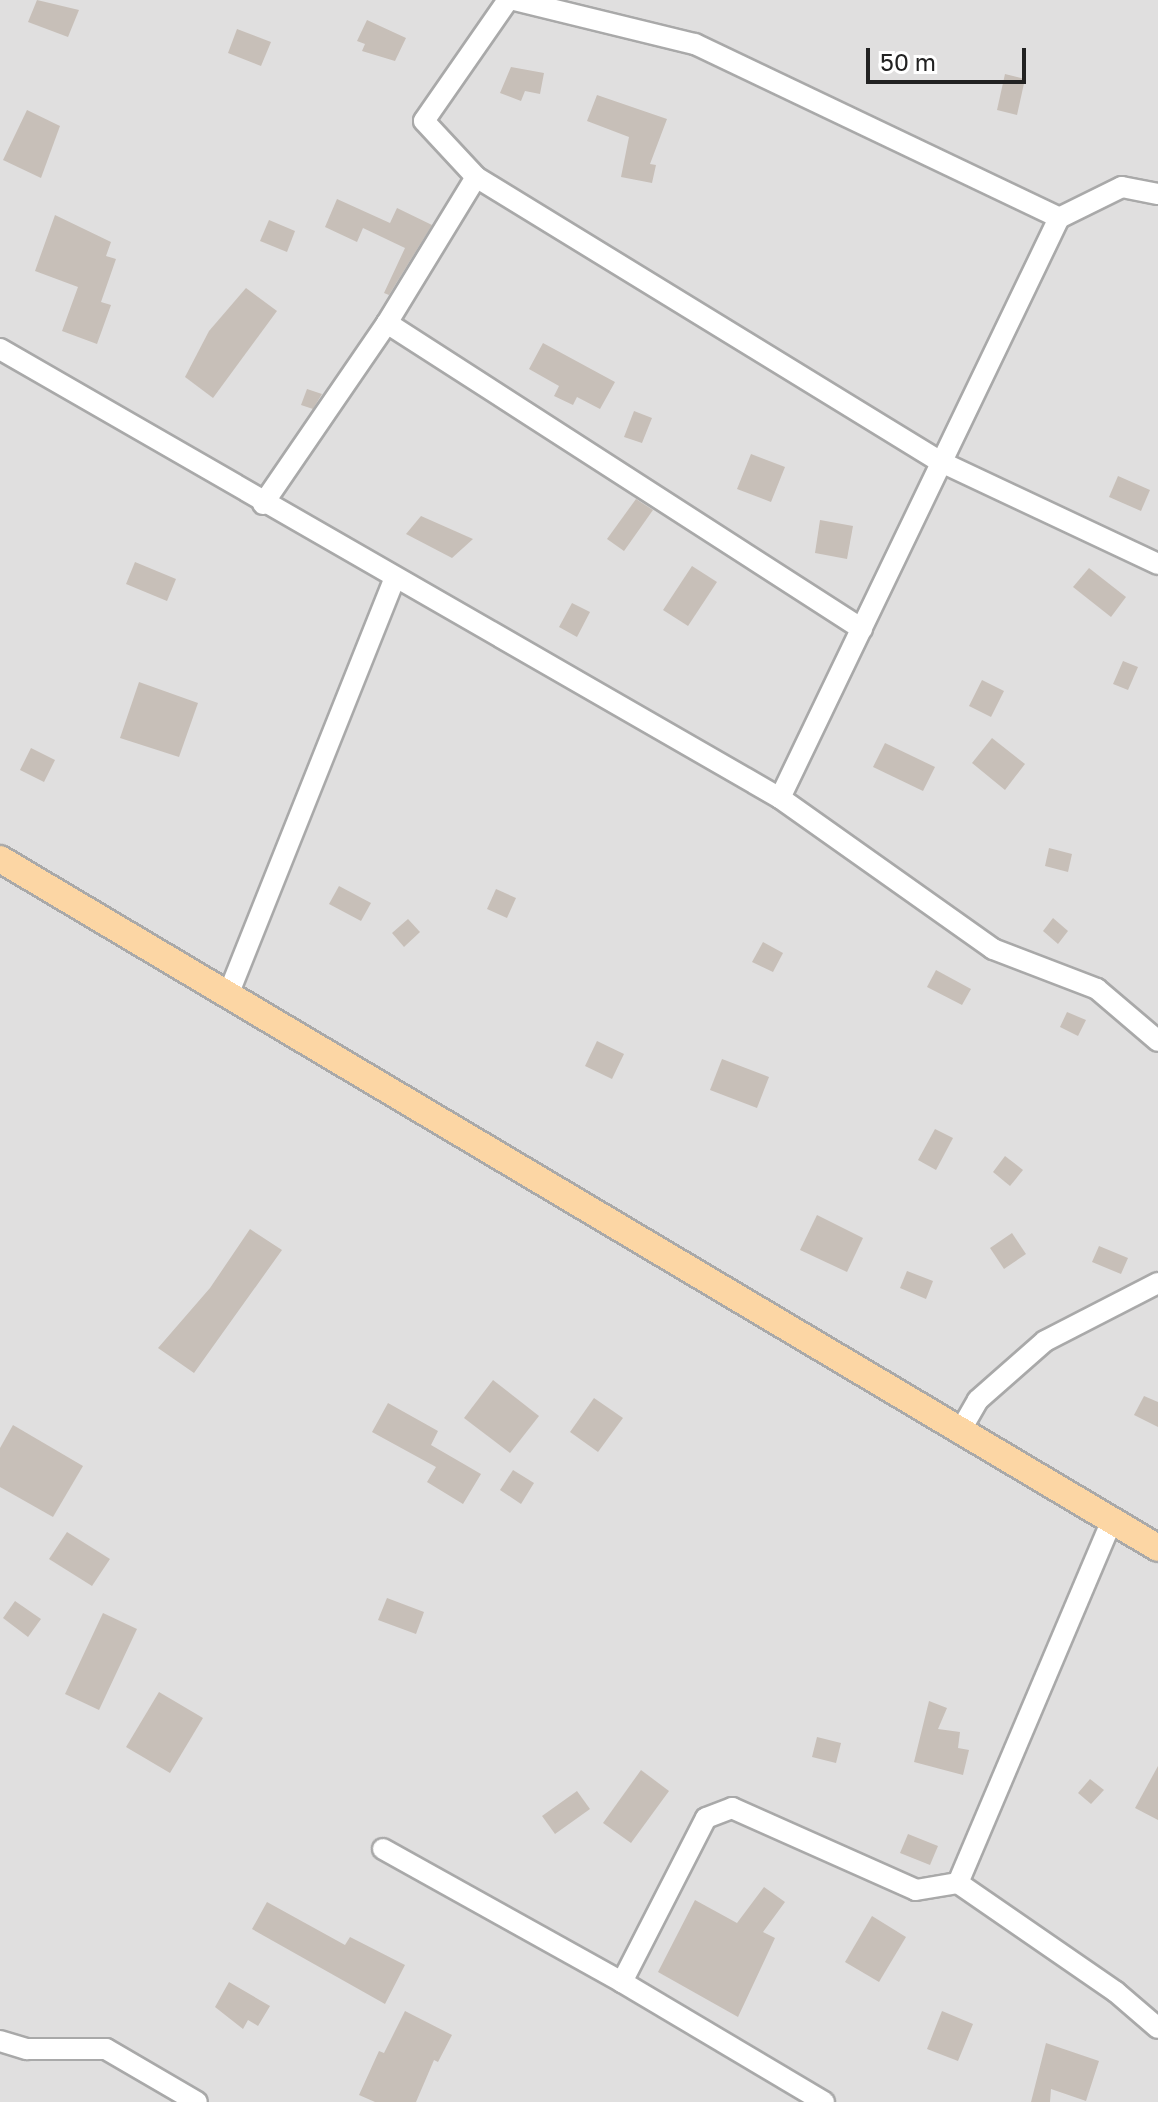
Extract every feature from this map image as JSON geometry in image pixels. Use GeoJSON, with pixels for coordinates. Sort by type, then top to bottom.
{"type":"FeatureCollection","features":[{"type":"Feature","properties":{"kind":"main road"},"geometry":{"type":"LineString","coordinates":[[0,859],[959,1433],[1158,1548]]}},
{"type":"Feature","properties":{"kind":"street"},"geometry":{"type":"LineString","coordinates":[[1059,218],[695,44],[511,0],[424,121],[476,177],[939,461],[1158,564]]}},
{"type":"Feature","properties":{"kind":"street"},"geometry":{"type":"LineString","coordinates":[[263,504],[387,323],[476,177]]}},
{"type":"Feature","properties":{"kind":"street"},"geometry":{"type":"LineString","coordinates":[[780,798],[939,461],[1059,218],[1122,187],[1158,194]]}},
{"type":"Feature","properties":{"kind":"street"},"geometry":{"type":"LineString","coordinates":[[387,323],[862,629]]}},
{"type":"Feature","properties":{"kind":"street"},"geometry":{"type":"LineString","coordinates":[[0,349],[263,504],[780,798],[993,949],[1097,989],[1158,1041]]}},
{"type":"Feature","properties":{"kind":"street"},"geometry":{"type":"LineString","coordinates":[[228,995],[394,579]]}},
{"type":"Feature","properties":{"kind":"street"},"geometry":{"type":"LineString","coordinates":[[959,1433],[978,1400],[1045,1341],[1158,1283]]}},
{"type":"Feature","properties":{"kind":"street"},"geometry":{"type":"LineString","coordinates":[[958,1883],[1112,1520]]}},
{"type":"Feature","properties":{"kind":"street"},"geometry":{"type":"LineString","coordinates":[[622,1982],[706,1818],[732,1808],[916,1890],[958,1883],[1116,1992],[1158,2028]]}},
{"type":"Feature","properties":{"kind":"street"},"geometry":{"type":"LineString","coordinates":[[383,1849],[622,1982],[824,2102]]}},
{"type":"Feature","properties":{"kind":"street"},"geometry":{"type":"LineString","coordinates":[[0,2041],[27,2049],[106,2049],[197,2102]]}},
{"type":"Feature","properties":{"kind":"shaded area"},"geometry":{"type":"Polygon","coordinates":[[[0,0],[1158,0],[1158,2102],[0,2102],[0,0]]]}},
{"type":"Feature","properties":{"kind":"building"},"geometry":{"type":"Polygon","coordinates":[[[37,0],[79,10],[68,37],[28,22],[37,0]]]}},
{"type":"Feature","properties":{"kind":"building"},"geometry":{"type":"Polygon","coordinates":[[[367,20],[406,38],[395,61],[362,51],[365,44],[357,41],[367,20]]]}},
{"type":"Feature","properties":{"kind":"building"},"geometry":{"type":"Polygon","coordinates":[[[237,29],[271,42],[261,66],[228,53],[237,29]]]}},
{"type":"Feature","properties":{"kind":"building"},"geometry":{"type":"Polygon","coordinates":[[[511,67],[544,73],[540,94],[525,91],[521,101],[500,93],[511,67]]]}},
{"type":"Feature","properties":{"kind":"building"},"geometry":{"type":"Polygon","coordinates":[[[1005,74],[1025,79],[1017,115],[997,110],[1005,74]]]}},
{"type":"Feature","properties":{"kind":"building"},"geometry":{"type":"Polygon","coordinates":[[[597,95],[667,119],[650,164],[656,165],[652,183],[621,177],[629,137],[587,121],[597,95]]]}},
{"type":"Feature","properties":{"kind":"building"},"geometry":{"type":"Polygon","coordinates":[[[27,110],[60,126],[41,178],[3,160],[27,110]]]}},
{"type":"Feature","properties":{"kind":"building"},"geometry":{"type":"Polygon","coordinates":[[[337,199],[390,223],[397,208],[432,225],[389,295],[384,293],[405,248],[363,228],[357,242],[325,227],[337,199]]]}},
{"type":"Feature","properties":{"kind":"building"},"geometry":{"type":"Polygon","coordinates":[[[55,215],[111,242],[106,256],[116,259],[101,302],[111,305],[97,344],[62,331],[78,287],[35,271],[55,215]]]}},
{"type":"Feature","properties":{"kind":"building"},"geometry":{"type":"Polygon","coordinates":[[[269,220],[295,231],[287,252],[260,241],[269,220]]]}},
{"type":"Feature","properties":{"kind":"building"},"geometry":{"type":"Polygon","coordinates":[[[246,288],[277,311],[213,398],[185,377],[209,331],[246,288]]]}},
{"type":"Feature","properties":{"kind":"building"},"geometry":{"type":"Polygon","coordinates":[[[543,343],[615,382],[600,409],[577,397],[573,405],[554,396],[559,386],[529,369],[543,343]]]}},
{"type":"Feature","properties":{"kind":"building"},"geometry":{"type":"Polygon","coordinates":[[[307,389],[322,394],[313,409],[301,405],[307,389]]]}},
{"type":"Feature","properties":{"kind":"building"},"geometry":{"type":"Polygon","coordinates":[[[634,411],[652,418],[642,443],[624,437],[634,411]]]}},
{"type":"Feature","properties":{"kind":"building"},"geometry":{"type":"Polygon","coordinates":[[[751,454],[785,467],[771,502],[737,489],[751,454]]]}},
{"type":"Feature","properties":{"kind":"building"},"geometry":{"type":"Polygon","coordinates":[[[1118,476],[1150,490],[1141,511],[1109,497],[1118,476]]]}},
{"type":"Feature","properties":{"kind":"building"},"geometry":{"type":"Polygon","coordinates":[[[636,499],[653,510],[624,551],[607,539],[636,499]]]}},
{"type":"Feature","properties":{"kind":"building"},"geometry":{"type":"Polygon","coordinates":[[[421,516],[473,539],[452,558],[406,534],[421,516]]]}},
{"type":"Feature","properties":{"kind":"building"},"geometry":{"type":"Polygon","coordinates":[[[820,520],[853,526],[847,559],[815,553],[820,520]]]}},
{"type":"Feature","properties":{"kind":"building"},"geometry":{"type":"Polygon","coordinates":[[[135,562],[176,579],[167,601],[126,584],[135,562]]]}},
{"type":"Feature","properties":{"kind":"building"},"geometry":{"type":"Polygon","coordinates":[[[692,566],[717,582],[688,626],[663,610],[692,566]]]}},
{"type":"Feature","properties":{"kind":"building"},"geometry":{"type":"Polygon","coordinates":[[[1089,568],[1126,597],[1111,617],[1073,587],[1089,568]]]}},
{"type":"Feature","properties":{"kind":"building"},"geometry":{"type":"Polygon","coordinates":[[[572,603],[590,612],[577,637],[559,627],[572,603]]]}},
{"type":"Feature","properties":{"kind":"building"},"geometry":{"type":"Polygon","coordinates":[[[1123,661],[1138,667],[1128,690],[1113,684],[1123,661]]]}},
{"type":"Feature","properties":{"kind":"building"},"geometry":{"type":"Polygon","coordinates":[[[982,680],[1004,691],[991,717],[969,706],[982,680]]]}},
{"type":"Feature","properties":{"kind":"building"},"geometry":{"type":"Polygon","coordinates":[[[139,682],[198,703],[179,757],[120,738],[139,682]]]}},
{"type":"Feature","properties":{"kind":"building"},"geometry":{"type":"Polygon","coordinates":[[[992,738],[1025,764],[1005,790],[972,763],[992,738]]]}},
{"type":"Feature","properties":{"kind":"building"},"geometry":{"type":"Polygon","coordinates":[[[885,743],[935,767],[923,791],[873,767],[885,743]]]}},
{"type":"Feature","properties":{"kind":"building"},"geometry":{"type":"Polygon","coordinates":[[[31,748],[55,760],[44,782],[20,770],[31,748]]]}},
{"type":"Feature","properties":{"kind":"building"},"geometry":{"type":"Polygon","coordinates":[[[1049,848],[1072,854],[1068,872],[1045,866],[1049,848]]]}},
{"type":"Feature","properties":{"kind":"building"},"geometry":{"type":"Polygon","coordinates":[[[339,886],[371,903],[361,921],[329,904],[339,886]]]}},
{"type":"Feature","properties":{"kind":"building"},"geometry":{"type":"Polygon","coordinates":[[[496,889],[516,898],[507,918],[487,909],[496,889]]]}},
{"type":"Feature","properties":{"kind":"building"},"geometry":{"type":"Polygon","coordinates":[[[1053,918],[1068,931],[1058,944],[1043,931],[1053,918]]]}},
{"type":"Feature","properties":{"kind":"building"},"geometry":{"type":"Polygon","coordinates":[[[408,919],[420,932],[404,947],[392,933],[408,919]]]}},
{"type":"Feature","properties":{"kind":"building"},"geometry":{"type":"Polygon","coordinates":[[[763,942],[783,953],[773,972],[752,962],[763,942]]]}},
{"type":"Feature","properties":{"kind":"building"},"geometry":{"type":"Polygon","coordinates":[[[936,970],[971,989],[962,1005],[927,987],[936,970]]]}},
{"type":"Feature","properties":{"kind":"building"},"geometry":{"type":"Polygon","coordinates":[[[1067,1012],[1086,1020],[1078,1036],[1060,1027],[1067,1012]]]}},
{"type":"Feature","properties":{"kind":"building"},"geometry":{"type":"Polygon","coordinates":[[[597,1041],[624,1054],[612,1079],[585,1066],[597,1041]]]}},
{"type":"Feature","properties":{"kind":"building"},"geometry":{"type":"Polygon","coordinates":[[[722,1059],[769,1077],[757,1108],[710,1090],[722,1059]]]}},
{"type":"Feature","properties":{"kind":"building"},"geometry":{"type":"Polygon","coordinates":[[[935,1129],[953,1138],[936,1170],[918,1160],[935,1129]]]}},
{"type":"Feature","properties":{"kind":"building"},"geometry":{"type":"Polygon","coordinates":[[[1005,1156],[1023,1170],[1010,1186],[993,1172],[1005,1156]]]}},
{"type":"Feature","properties":{"kind":"building"},"geometry":{"type":"Polygon","coordinates":[[[817,1215],[863,1238],[847,1272],[800,1250],[817,1215]]]}},
{"type":"Feature","properties":{"kind":"building"},"geometry":{"type":"Polygon","coordinates":[[[250,1229],[282,1250],[194,1373],[158,1348],[210,1288],[250,1229]]]}},
{"type":"Feature","properties":{"kind":"building"},"geometry":{"type":"Polygon","coordinates":[[[1012,1233],[1026,1254],[1004,1269],[990,1248],[1012,1233]]]}},
{"type":"Feature","properties":{"kind":"building"},"geometry":{"type":"Polygon","coordinates":[[[1099,1246],[1128,1258],[1121,1274],[1092,1262],[1099,1246]]]}},
{"type":"Feature","properties":{"kind":"building"},"geometry":{"type":"Polygon","coordinates":[[[907,1271],[933,1281],[926,1299],[900,1288],[907,1271]]]}},
{"type":"Feature","properties":{"kind":"building"},"geometry":{"type":"Polygon","coordinates":[[[493,1380],[539,1416],[510,1453],[464,1418],[493,1380]]]}},
{"type":"Feature","properties":{"kind":"building"},"geometry":{"type":"Polygon","coordinates":[[[1144,1396],[1158,1402],[1158,1427],[1134,1415],[1144,1396]]]}},
{"type":"Feature","properties":{"kind":"building"},"geometry":{"type":"Polygon","coordinates":[[[594,1398],[623,1418],[598,1452],[570,1432],[594,1398]]]}},
{"type":"Feature","properties":{"kind":"building"},"geometry":{"type":"Polygon","coordinates":[[[388,1403],[438,1431],[431,1445],[481,1474],[463,1504],[427,1482],[436,1467],[372,1432],[388,1403]]]}},
{"type":"Feature","properties":{"kind":"building"},"geometry":{"type":"Polygon","coordinates":[[[13,1425],[83,1466],[53,1517],[0,1487],[0,1448],[13,1425]]]}},
{"type":"Feature","properties":{"kind":"building"},"geometry":{"type":"Polygon","coordinates":[[[513,1470],[534,1483],[521,1504],[500,1490],[513,1470]]]}},
{"type":"Feature","properties":{"kind":"building"},"geometry":{"type":"Polygon","coordinates":[[[67,1532],[110,1559],[92,1586],[49,1559],[67,1532]]]}},
{"type":"Feature","properties":{"kind":"building"},"geometry":{"type":"Polygon","coordinates":[[[387,1598],[424,1612],[416,1634],[378,1620],[387,1598]]]}},
{"type":"Feature","properties":{"kind":"building"},"geometry":{"type":"Polygon","coordinates":[[[15,1601],[41,1619],[28,1637],[3,1618],[15,1601]]]}},
{"type":"Feature","properties":{"kind":"building"},"geometry":{"type":"Polygon","coordinates":[[[103,1613],[137,1629],[99,1710],[65,1694],[103,1613]]]}},
{"type":"Feature","properties":{"kind":"building"},"geometry":{"type":"Polygon","coordinates":[[[159,1692],[203,1718],[170,1773],[126,1747],[159,1692]]]}},
{"type":"Feature","properties":{"kind":"building"},"geometry":{"type":"Polygon","coordinates":[[[929,1701],[947,1708],[938,1729],[960,1732],[958,1748],[969,1750],[963,1775],[914,1762],[929,1701]]]}},
{"type":"Feature","properties":{"kind":"building"},"geometry":{"type":"Polygon","coordinates":[[[817,1737],[841,1743],[836,1763],[812,1757],[817,1737]]]}},
{"type":"Feature","properties":{"kind":"building"},"geometry":{"type":"Polygon","coordinates":[[[1158,1766],[1158,1820],[1135,1808],[1158,1766]]]}},
{"type":"Feature","properties":{"kind":"building"},"geometry":{"type":"Polygon","coordinates":[[[641,1770],[669,1791],[631,1843],[603,1823],[641,1770]]]}},
{"type":"Feature","properties":{"kind":"building"},"geometry":{"type":"Polygon","coordinates":[[[1090,1779],[1104,1790],[1091,1804],[1078,1793],[1090,1779]]]}},
{"type":"Feature","properties":{"kind":"building"},"geometry":{"type":"Polygon","coordinates":[[[577,1791],[590,1809],[555,1834],[542,1816],[577,1791]]]}},
{"type":"Feature","properties":{"kind":"building"},"geometry":{"type":"Polygon","coordinates":[[[908,1834],[938,1846],[930,1865],[900,1853],[908,1834]]]}},
{"type":"Feature","properties":{"kind":"building"},"geometry":{"type":"Polygon","coordinates":[[[764,1887],[785,1902],[763,1932],[775,1938],[738,2017],[658,1972],[695,1900],[737,1923],[764,1887]]]}},
{"type":"Feature","properties":{"kind":"building"},"geometry":{"type":"Polygon","coordinates":[[[267,1902],[345,1945],[350,1937],[405,1965],[385,2004],[252,1929],[267,1902]]]}},
{"type":"Feature","properties":{"kind":"building"},"geometry":{"type":"Polygon","coordinates":[[[872,1916],[906,1937],[879,1982],[845,1962],[872,1916]]]}},
{"type":"Feature","properties":{"kind":"building"},"geometry":{"type":"Polygon","coordinates":[[[229,1982],[270,2006],[258,2026],[248,2020],[243,2029],[215,2007],[229,1982]]]}},
{"type":"Feature","properties":{"kind":"building"},"geometry":{"type":"Polygon","coordinates":[[[405,2011],[452,2035],[438,2062],[434,2060],[416,2102],[375,2102],[359,2095],[379,2051],[384,2053],[405,2011]]]}},
{"type":"Feature","properties":{"kind":"building"},"geometry":{"type":"Polygon","coordinates":[[[942,2011],[973,2024],[958,2061],[927,2049],[942,2011]]]}},
{"type":"Feature","properties":{"kind":"building"},"geometry":{"type":"Polygon","coordinates":[[[1046,2043],[1099,2061],[1086,2101],[1051,2089],[1050,2102],[1031,2102],[1046,2043]]]}}]}
